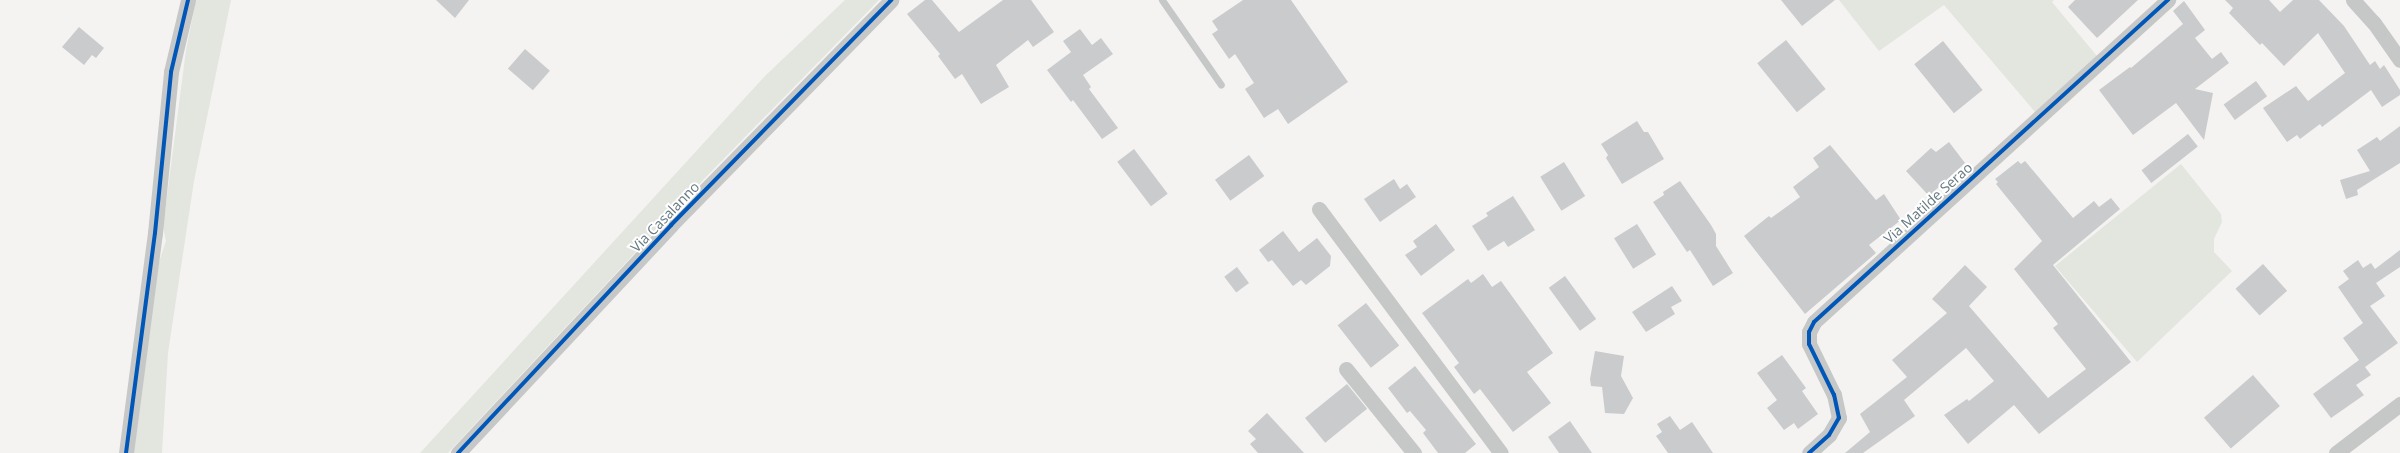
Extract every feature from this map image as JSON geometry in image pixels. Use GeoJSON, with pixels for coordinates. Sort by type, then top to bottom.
{"type":"FeatureCollection","features":[{"type":"Feature","properties":{"kind":"street"},"geometry":{"type":"LineString","coordinates":[[126,453],[155,233],[171,72],[188,0]]}},
{"type":"Feature","properties":{"kind":"street","name":"Via Casalanno"},"geometry":{"type":"LineString","coordinates":[[458,453],[671,225],[892,0]]}},
{"type":"Feature","properties":{"kind":"street","name":"Via Matilde Serao"},"geometry":{"type":"LineString","coordinates":[[1809,453],[1829,435],[1839,418],[1834,395],[1810,344],[1809,332],[1814,322],[2168,0]]}},
{"type":"Feature","properties":{"kind":"street"},"geometry":{"type":"LineString","coordinates":[[2352,0],[2374,23],[2400,60]]}},
{"type":"Feature","properties":{"kind":"street"},"geometry":{"type":"LineString","coordinates":[[1319,209],[1501,453]]}},
{"type":"Feature","properties":{"kind":"street"},"geometry":{"type":"LineString","coordinates":[[1346,369],[1414,453]]}},
{"type":"Feature","properties":{"kind":"street"},"geometry":{"type":"LineString","coordinates":[[2336,453],[2400,404]]}},
{"type":"Feature","properties":{"kind":"lane"},"geometry":{"type":"LineString","coordinates":[[1162,0],[1221,85]]}},
{"type":"Feature","properties":{"kind":"shaded area"},"geometry":{"type":"Polygon","coordinates":[[[196,0],[231,0],[194,181],[168,353],[162,453],[128,453],[159,262],[166,241],[163,227],[186,50],[196,0]]]}},
{"type":"Feature","properties":{"kind":"shaded area"},"geometry":{"type":"Polygon","coordinates":[[[845,0],[879,0],[703,180],[448,453],[420,453],[765,76],[845,0]]]}},
{"type":"Feature","properties":{"kind":"shaded area"},"geometry":{"type":"Polygon","coordinates":[[[1839,0],[2054,0],[2052,2],[2097,56],[2035,112],[1944,5],[1879,51],[1839,0]]]}},
{"type":"Feature","properties":{"kind":"shaded area"},"geometry":{"type":"Polygon","coordinates":[[[2181,164],[2221,214],[2222,222],[2214,239],[2214,252],[2232,271],[2137,362],[2055,266],[2181,164]]]}},
{"type":"Feature","properties":{"kind":"building"},"geometry":{"type":"Polygon","coordinates":[[[436,0],[469,0],[455,18],[436,0]]]}},
{"type":"Feature","properties":{"kind":"building"},"geometry":{"type":"Polygon","coordinates":[[[925,0],[932,0],[959,32],[1003,0],[1031,0],[1054,32],[1033,47],[1028,40],[996,65],[1009,87],[981,104],[962,74],[955,79],[938,56],[940,54],[907,14],[925,0]]]}},
{"type":"Feature","properties":{"kind":"building"},"geometry":{"type":"Polygon","coordinates":[[[1243,0],[1291,0],[1348,82],[1288,124],[1278,109],[1264,118],[1245,89],[1254,83],[1235,54],[1229,59],[1212,34],[1218,30],[1212,21],[1243,0]]]}},
{"type":"Feature","properties":{"kind":"building"},"geometry":{"type":"Polygon","coordinates":[[[1781,0],[1835,0],[1802,26],[1781,0]]]}},
{"type":"Feature","properties":{"kind":"building"},"geometry":{"type":"Polygon","coordinates":[[[2075,0],[2138,0],[2097,38],[2068,7],[2075,0]]]}},
{"type":"Feature","properties":{"kind":"building"},"geometry":{"type":"Polygon","coordinates":[[[2225,0],[2269,0],[2280,12],[2293,0],[2319,0],[2344,26],[2370,65],[2375,61],[2380,69],[2384,65],[2400,90],[2400,95],[2382,107],[2371,90],[2322,127],[2320,124],[2300,139],[2297,135],[2287,142],[2263,108],[2296,86],[2308,101],[2345,73],[2318,33],[2284,66],[2262,43],[2260,45],[2229,13],[2233,8],[2225,0]]]}},
{"type":"Feature","properties":{"kind":"building"},"geometry":{"type":"Polygon","coordinates":[[[2184,1],[2205,30],[2195,38],[2212,59],[2221,52],[2229,63],[2195,89],[2213,93],[2204,140],[2176,103],[2133,135],[2099,90],[2130,67],[2131,68],[2183,24],[2173,11],[2184,1]]]}},
{"type":"Feature","properties":{"kind":"building"},"geometry":{"type":"Polygon","coordinates":[[[79,27],[104,48],[96,58],[92,55],[84,65],[62,47],[79,27]]]}},
{"type":"Feature","properties":{"kind":"building"},"geometry":{"type":"Polygon","coordinates":[[[1080,29],[1092,45],[1101,38],[1113,54],[1083,75],[1091,87],[1089,89],[1118,128],[1102,139],[1073,100],[1071,102],[1047,70],[1071,52],[1063,41],[1080,29]]]}},
{"type":"Feature","properties":{"kind":"building"},"geometry":{"type":"Polygon","coordinates":[[[1786,40],[1826,89],[1797,112],[1757,63],[1786,40]]]}},
{"type":"Feature","properties":{"kind":"building"},"geometry":{"type":"Polygon","coordinates":[[[1943,41],[1983,90],[1954,113],[1914,64],[1943,41]]]}},
{"type":"Feature","properties":{"kind":"building"},"geometry":{"type":"Polygon","coordinates":[[[525,49],[550,71],[533,90],[508,69],[525,49]]]}},
{"type":"Feature","properties":{"kind":"building"},"geometry":{"type":"Polygon","coordinates":[[[2256,81],[2267,96],[2235,120],[2224,105],[2256,81]]]}},
{"type":"Feature","properties":{"kind":"building"},"geometry":{"type":"Polygon","coordinates":[[[1637,121],[1644,132],[1648,132],[1664,159],[1622,184],[1606,158],[1608,155],[1601,144],[1637,121]]]}},
{"type":"Feature","properties":{"kind":"building"},"geometry":{"type":"Polygon","coordinates":[[[2400,126],[2400,163],[2357,190],[2358,195],[2346,199],[2340,180],[2370,171],[2357,150],[2377,137],[2380,141],[2400,126]]]}},
{"type":"Feature","properties":{"kind":"building"},"geometry":{"type":"Polygon","coordinates":[[[2188,134],[2198,147],[2151,183],[2142,170],[2188,134]]]}},
{"type":"Feature","properties":{"kind":"building"},"geometry":{"type":"Polygon","coordinates":[[[1949,142],[1965,163],[1929,196],[1906,171],[1931,148],[1936,152],[1949,142]]]}},
{"type":"Feature","properties":{"kind":"building"},"geometry":{"type":"Polygon","coordinates":[[[1830,145],[1876,200],[1884,194],[1901,220],[1869,245],[1876,253],[1805,314],[1744,236],[1769,216],[1771,218],[1800,197],[1793,187],[1819,167],[1813,158],[1830,145]]]}},
{"type":"Feature","properties":{"kind":"building"},"geometry":{"type":"Polygon","coordinates":[[[1134,149],[1168,194],[1151,206],[1117,162],[1134,149]]]}},
{"type":"Feature","properties":{"kind":"building"},"geometry":{"type":"Polygon","coordinates":[[[1249,155],[1264,176],[1230,201],[1215,180],[1249,155]]]}},
{"type":"Feature","properties":{"kind":"building"},"geometry":{"type":"Polygon","coordinates":[[[2018,161],[2021,164],[2025,161],[2073,218],[2094,201],[2099,207],[2111,198],[2120,209],[2053,265],[2131,362],[2039,434],[2014,405],[1968,444],[1944,415],[1967,399],[1969,401],[1994,381],[1966,348],[1904,400],[1915,416],[1863,453],[1845,453],[1870,432],[1860,414],[1907,377],[1892,360],[1947,313],[1932,299],[1965,265],[1987,287],[1969,306],[2048,398],[2086,369],[2053,328],[2058,324],[2014,269],[2042,241],[1996,184],[1998,182],[1995,179],[2018,161]]]}},
{"type":"Feature","properties":{"kind":"building"},"geometry":{"type":"Polygon","coordinates":[[[1564,162],[1585,196],[1561,211],[1540,177],[1564,162]]]}},
{"type":"Feature","properties":{"kind":"building"},"geometry":{"type":"Polygon","coordinates":[[[1394,179],[1400,189],[1407,184],[1416,197],[1380,222],[1364,199],[1394,179]]]}},
{"type":"Feature","properties":{"kind":"building"},"geometry":{"type":"Polygon","coordinates":[[[1680,181],[1711,225],[1716,234],[1716,246],[1733,273],[1713,286],[1690,250],[1687,252],[1653,202],[1664,195],[1663,192],[1680,181]]]}},
{"type":"Feature","properties":{"kind":"building"},"geometry":{"type":"Polygon","coordinates":[[[1513,196],[1535,230],[1508,247],[1504,241],[1488,251],[1472,226],[1488,216],[1486,213],[1513,196]]]}},
{"type":"Feature","properties":{"kind":"building"},"geometry":{"type":"Polygon","coordinates":[[[1436,224],[1455,250],[1421,276],[1405,255],[1417,247],[1413,241],[1436,224]]]}},
{"type":"Feature","properties":{"kind":"building"},"geometry":{"type":"Polygon","coordinates":[[[1637,224],[1656,255],[1633,269],[1614,238],[1637,224]]]}},
{"type":"Feature","properties":{"kind":"building"},"geometry":{"type":"Polygon","coordinates":[[[1283,231],[1299,252],[1317,238],[1331,256],[1330,266],[1306,285],[1301,280],[1293,286],[1272,260],[1268,262],[1259,250],[1283,231]]]}},
{"type":"Feature","properties":{"kind":"building"},"geometry":{"type":"Polygon","coordinates":[[[2400,250],[2400,267],[2376,283],[2385,296],[2370,306],[2398,343],[2365,367],[2371,375],[2356,385],[2364,395],[2331,418],[2313,394],[2359,360],[2343,338],[2363,323],[2338,287],[2349,279],[2343,271],[2358,260],[2363,268],[2371,263],[2375,269],[2400,250]]]}},
{"type":"Feature","properties":{"kind":"building"},"geometry":{"type":"Polygon","coordinates":[[[2263,264],[2287,291],[2260,316],[2236,289],[2263,264]]]}},
{"type":"Feature","properties":{"kind":"building"},"geometry":{"type":"Polygon","coordinates":[[[1237,267],[1249,283],[1236,293],[1224,277],[1237,267]]]}},
{"type":"Feature","properties":{"kind":"building"},"geometry":{"type":"Polygon","coordinates":[[[1483,274],[1492,287],[1501,281],[1553,353],[1527,372],[1551,403],[1513,432],[1480,389],[1474,394],[1454,367],[1459,363],[1422,313],[1468,279],[1471,283],[1483,274]]]}},
{"type":"Feature","properties":{"kind":"building"},"geometry":{"type":"Polygon","coordinates":[[[1565,276],[1596,319],[1580,331],[1549,288],[1565,276]]]}},
{"type":"Feature","properties":{"kind":"building"},"geometry":{"type":"Polygon","coordinates":[[[1672,286],[1682,301],[1671,307],[1675,314],[1646,332],[1632,312],[1672,286]]]}},
{"type":"Feature","properties":{"kind":"building"},"geometry":{"type":"Polygon","coordinates":[[[1366,303],[1399,346],[1371,368],[1338,325],[1366,303]]]}},
{"type":"Feature","properties":{"kind":"building"},"geometry":{"type":"Polygon","coordinates":[[[1595,351],[1624,356],[1621,376],[1633,398],[1624,414],[1605,413],[1602,387],[1591,386],[1590,379],[1595,351]]]}},
{"type":"Feature","properties":{"kind":"building"},"geometry":{"type":"Polygon","coordinates":[[[1782,355],[1806,388],[1802,391],[1818,414],[1798,429],[1794,423],[1784,430],[1767,408],[1777,400],[1757,373],[1782,355]]]}},
{"type":"Feature","properties":{"kind":"building"},"geometry":{"type":"Polygon","coordinates":[[[1415,366],[1476,444],[1465,453],[1438,453],[1423,433],[1426,430],[1410,411],[1407,413],[1388,388],[1415,366]]]}},
{"type":"Feature","properties":{"kind":"building"},"geometry":{"type":"Polygon","coordinates":[[[2253,375],[2280,406],[2231,449],[2204,418],[2253,375]]]}},
{"type":"Feature","properties":{"kind":"building"},"geometry":{"type":"Polygon","coordinates":[[[1347,384],[1367,409],[1325,443],[1305,418],[1347,384]]]}},
{"type":"Feature","properties":{"kind":"building"},"geometry":{"type":"Polygon","coordinates":[[[1267,413],[1304,453],[1258,453],[1250,444],[1256,439],[1248,431],[1267,413]]]}},
{"type":"Feature","properties":{"kind":"building"},"geometry":{"type":"Polygon","coordinates":[[[1670,416],[1680,430],[1692,422],[1713,453],[1668,453],[1656,436],[1662,432],[1657,424],[1670,416]]]}},
{"type":"Feature","properties":{"kind":"building"},"geometry":{"type":"Polygon","coordinates":[[[1570,421],[1592,453],[1559,453],[1548,437],[1570,421]]]}},
{"type":"Feature","properties":{"kind":"cycle path"},"geometry":{"type":"LineString","coordinates":[[126,453],[155,233],[171,72],[188,0]]}},
{"type":"Feature","properties":{"kind":"cycle path"},"geometry":{"type":"LineString","coordinates":[[458,453],[671,225],[891,0]]}},
{"type":"Feature","properties":{"kind":"cycle path"},"geometry":{"type":"LineString","coordinates":[[1809,453],[1829,435],[1839,418],[1834,395],[1809,344],[1809,332],[1814,322],[2168,0]]}}]}
